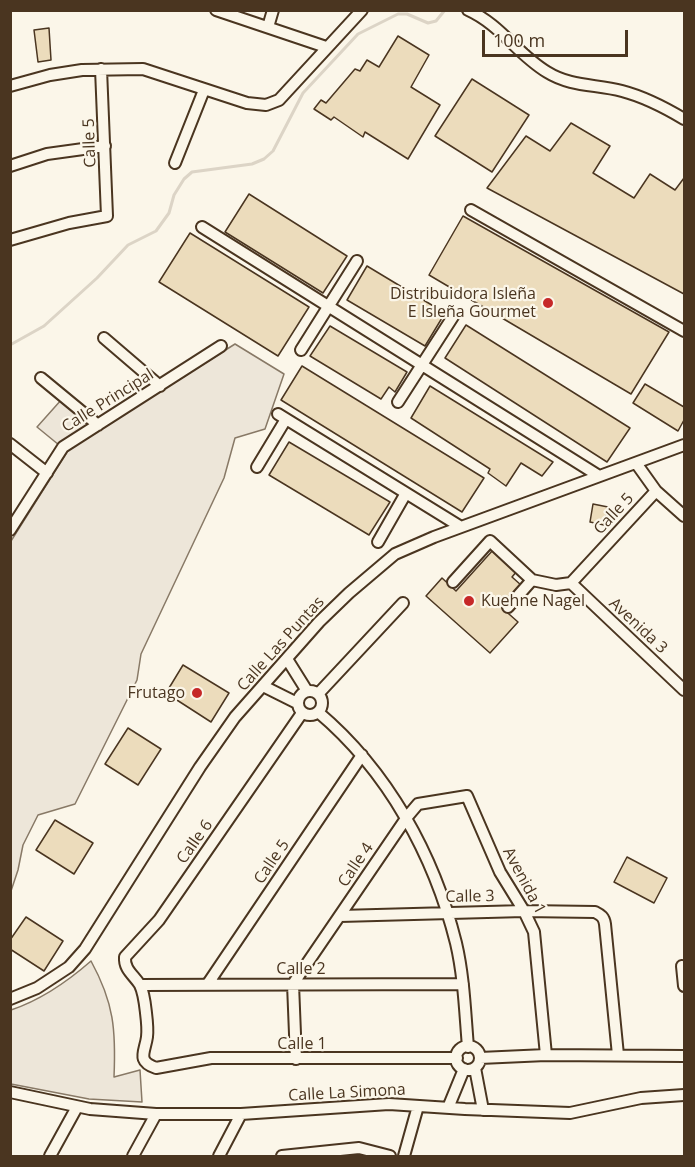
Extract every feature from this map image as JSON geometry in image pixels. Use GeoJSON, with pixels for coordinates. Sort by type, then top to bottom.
{"type":"FeatureCollection","features":[{"type":"Feature","properties":{"kind":"street"},"geometry":{"type":"LineString","coordinates":[[216,10],[326,47]]}},
{"type":"Feature","properties":{"kind":"street"},"geometry":{"type":"LineString","coordinates":[[268,27],[273,10]]}},
{"type":"Feature","properties":{"kind":"street"},"geometry":{"type":"LineString","coordinates":[[10,86],[50,75],[101,69],[142,69],[247,104],[266,105],[279,100],[362,10]]}},
{"type":"Feature","properties":{"kind":"street"},"geometry":{"type":"LineString","coordinates":[[468,10],[482,16],[546,72],[569,83],[620,90],[652,100],[684,119]]}},
{"type":"Feature","properties":{"kind":"street","name":"Calle 5"},"geometry":{"type":"LineString","coordinates":[[10,240],[69,223],[107,216],[101,69]]}},
{"type":"Feature","properties":{"kind":"street"},"geometry":{"type":"LineString","coordinates":[[175,163],[204,90]]}},
{"type":"Feature","properties":{"kind":"street"},"geometry":{"type":"LineString","coordinates":[[10,166],[47,154],[105,146]]}},
{"type":"Feature","properties":{"kind":"street"},"geometry":{"type":"LineString","coordinates":[[471,210],[684,332]]}},
{"type":"Feature","properties":{"kind":"street"},"geometry":{"type":"LineString","coordinates":[[202,227],[599,476]]}},
{"type":"Feature","properties":{"kind":"street"},"geometry":{"type":"LineString","coordinates":[[301,350],[357,261]]}},
{"type":"Feature","properties":{"kind":"street"},"geometry":{"type":"LineString","coordinates":[[399,402],[454,315]]}},
{"type":"Feature","properties":{"kind":"street"},"geometry":{"type":"LineString","coordinates":[[104,338],[160,386]]}},
{"type":"Feature","properties":{"kind":"street","name":"Calle Principal"},"geometry":{"type":"LineString","coordinates":[[10,530],[63,447],[221,346]]}},
{"type":"Feature","properties":{"kind":"street"},"geometry":{"type":"LineString","coordinates":[[41,378],[98,425]]}},
{"type":"Feature","properties":{"kind":"street"},"geometry":{"type":"LineString","coordinates":[[257,467],[282,416],[461,527]]}},
{"type":"Feature","properties":{"kind":"street"},"geometry":{"type":"LineString","coordinates":[[10,444],[47,473]]}},
{"type":"Feature","properties":{"kind":"street","name":"Calle Las Puntas"},"geometry":{"type":"LineString","coordinates":[[10,999],[37,988],[69,967],[85,949],[200,767],[235,717],[319,622],[389,558],[404,549],[461,527],[684,445]]}},
{"type":"Feature","properties":{"kind":"street"},"geometry":{"type":"LineString","coordinates":[[636,463],[656,491],[684,516]]}},
{"type":"Feature","properties":{"kind":"street","name":"Calle 5"},"geometry":{"type":"LineString","coordinates":[[571,583],[656,491]]}},
{"type":"Feature","properties":{"kind":"street"},"geometry":{"type":"LineString","coordinates":[[378,542],[406,493]]}},
{"type":"Feature","properties":{"kind":"street"},"geometry":{"type":"LineString","coordinates":[[453,582],[490,541],[532,580],[556,585],[571,583]]}},
{"type":"Feature","properties":{"kind":"street"},"geometry":{"type":"LineString","coordinates":[[508,608],[532,580]]}},
{"type":"Feature","properties":{"kind":"street","name":"Avenida 3"},"geometry":{"type":"LineString","coordinates":[[571,583],[684,690]]}},
{"type":"Feature","properties":{"kind":"street"},"geometry":{"type":"LineString","coordinates":[[318,694],[403,603]]}},
{"type":"Feature","properties":{"kind":"street"},"geometry":{"type":"LineString","coordinates":[[263,686],[310,715],[318,712],[322,702],[318,694],[307,691],[287,659]]}},
{"type":"Feature","properties":{"kind":"street"},"geometry":{"type":"LineString","coordinates":[[300,708],[300,695],[307,691]]}},
{"type":"Feature","properties":{"kind":"street","name":"Calle 6"},"geometry":{"type":"LineString","coordinates":[[140,985],[128,971],[124,963],[125,957],[159,920],[300,708]]}},
{"type":"Feature","properties":{"kind":"street"},"geometry":{"type":"LineString","coordinates":[[318,712],[341,731],[362,755],[407,817],[435,878],[456,944],[463,984],[468,1047]]}},
{"type":"Feature","properties":{"kind":"street","name":"Calle 5"},"geometry":{"type":"LineString","coordinates":[[207,985],[362,755]]}},
{"type":"Feature","properties":{"kind":"street","name":"Calle 4"},"geometry":{"type":"LineString","coordinates":[[293,984],[418,804],[467,796]]}},
{"type":"Feature","properties":{"kind":"street","name":"Avenida 1"},"geometry":{"type":"LineString","coordinates":[[467,796],[500,872],[524,910],[534,932],[546,1055]]}},
{"type":"Feature","properties":{"kind":"street","name":"Calle 3"},"geometry":{"type":"LineString","coordinates":[[340,916],[524,910],[600,914],[605,924],[618,1055]]}},
{"type":"Feature","properties":{"kind":"street"},"geometry":{"type":"LineString","coordinates":[[682,966],[684,986]]}},
{"type":"Feature","properties":{"kind":"street"},"geometry":{"type":"LineString","coordinates":[[293,984],[296,1059]]}},
{"type":"Feature","properties":{"kind":"street","name":"Calle 2"},"geometry":{"type":"LineString","coordinates":[[140,985],[463,984]]}},
{"type":"Feature","properties":{"kind":"street","name":"Calle 1"},"geometry":{"type":"LineString","coordinates":[[140,985],[147,1020],[147,1037],[142,1052],[148,1065],[156,1068],[211,1058],[456,1058]]}},
{"type":"Feature","properties":{"kind":"street"},"geometry":{"type":"LineString","coordinates":[[448,1108],[473,1065],[477,1051],[468,1047],[460,1050],[456,1058],[458,1064],[473,1065],[546,1055],[684,1056]]}},
{"type":"Feature","properties":{"kind":"street"},"geometry":{"type":"LineString","coordinates":[[473,1065],[483,1110]]}},
{"type":"Feature","properties":{"kind":"street","name":"Calle La Simona"},"geometry":{"type":"LineString","coordinates":[[10,1092],[77,1107],[156,1114],[242,1114],[389,1104],[570,1113],[641,1098],[684,1095]]}},
{"type":"Feature","properties":{"kind":"street"},"geometry":{"type":"LineString","coordinates":[[404,1156],[418,1106]]}},
{"type":"Feature","properties":{"kind":"street"},"geometry":{"type":"LineString","coordinates":[[50,1156],[77,1107]]}},
{"type":"Feature","properties":{"kind":"street"},"geometry":{"type":"LineString","coordinates":[[133,1156],[156,1114]]}},
{"type":"Feature","properties":{"kind":"street"},"geometry":{"type":"LineString","coordinates":[[219,1156],[242,1114]]}},
{"type":"Feature","properties":{"kind":"street"},"geometry":{"type":"LineString","coordinates":[[282,1156],[359,1148],[390,1156]]}},
{"type":"Feature","properties":{"kind":"shaded area"},"geometry":{"type":"Polygon","coordinates":[[[235,344],[284,374],[265,429],[235,438],[224,478],[141,654],[137,680],[75,804],[38,815],[23,845],[11,891],[11,541],[69,449],[235,344]]]}},
{"type":"Feature","properties":{"kind":"shaded area"},"geometry":{"type":"Polygon","coordinates":[[[62,399],[92,425],[59,445],[37,427],[62,399]]]}},
{"type":"Feature","properties":{"kind":"shaded area"},"geometry":{"type":"Polygon","coordinates":[[[91,961],[105,990],[112,1017],[114,1077],[140,1070],[142,1102],[89,1099],[11,1084],[11,1010],[53,990],[91,961]]]}},
{"type":"Feature","properties":{"kind":"building"},"geometry":{"type":"Polygon","coordinates":[[[49,28],[51,60],[38,62],[34,30],[49,28]]]}},
{"type":"Feature","properties":{"kind":"building"},"geometry":{"type":"Polygon","coordinates":[[[398,36],[429,55],[411,87],[440,105],[408,159],[365,132],[363,137],[334,117],[331,120],[314,109],[321,100],[326,103],[355,69],[360,71],[367,60],[379,67],[398,36]]]}},
{"type":"Feature","properties":{"kind":"building"},"geometry":{"type":"Polygon","coordinates":[[[472,79],[529,115],[492,172],[435,136],[472,79]]]}},
{"type":"Feature","properties":{"kind":"building"},"geometry":{"type":"Polygon","coordinates":[[[571,123],[610,146],[593,173],[634,198],[650,174],[675,190],[684,178],[684,294],[487,188],[526,136],[550,151],[571,123]]]}},
{"type":"Feature","properties":{"kind":"building"},"geometry":{"type":"Polygon","coordinates":[[[249,194],[347,256],[323,293],[225,232],[249,194]]]}},
{"type":"Feature","properties":{"kind":"building","name":"Distribuidora Isleña E Isleña Gourmet"},"geometry":{"type":"Polygon","coordinates":[[[463,216],[669,332],[631,394],[429,275],[463,216]]]}},
{"type":"Feature","properties":{"kind":"building"},"geometry":{"type":"Polygon","coordinates":[[[190,233],[309,307],[278,356],[159,282],[190,233]]]}},
{"type":"Feature","properties":{"kind":"building"},"geometry":{"type":"Polygon","coordinates":[[[367,266],[445,313],[425,346],[347,300],[367,266]]]}},
{"type":"Feature","properties":{"kind":"building"},"geometry":{"type":"Polygon","coordinates":[[[466,325],[630,428],[607,462],[445,358],[466,325]]]}},
{"type":"Feature","properties":{"kind":"building"},"geometry":{"type":"Polygon","coordinates":[[[330,326],[407,372],[395,392],[389,387],[381,399],[310,356],[330,326]]]}},
{"type":"Feature","properties":{"kind":"building"},"geometry":{"type":"Polygon","coordinates":[[[302,366],[484,478],[462,512],[281,400],[302,366]]]}},
{"type":"Feature","properties":{"kind":"building"},"geometry":{"type":"Polygon","coordinates":[[[645,384],[684,407],[684,420],[678,431],[633,403],[645,384]]]}},
{"type":"Feature","properties":{"kind":"building"},"geometry":{"type":"Polygon","coordinates":[[[430,386],[553,462],[542,476],[521,463],[506,486],[488,473],[490,469],[411,418],[430,386]]]}},
{"type":"Feature","properties":{"kind":"building"},"geometry":{"type":"Polygon","coordinates":[[[289,442],[390,502],[369,535],[269,475],[289,442]]]}},
{"type":"Feature","properties":{"kind":"building"},"geometry":{"type":"Polygon","coordinates":[[[593,504],[608,507],[604,525],[590,522],[593,504]]]}},
{"type":"Feature","properties":{"kind":"building","name":"Kuehne Nagel"},"geometry":{"type":"Polygon","coordinates":[[[493,550],[517,571],[512,577],[521,585],[501,607],[518,622],[490,653],[426,596],[442,578],[456,591],[493,550]]]}},
{"type":"Feature","properties":{"kind":"building","name":"Frutago"},"geometry":{"type":"Polygon","coordinates":[[[183,665],[229,693],[211,722],[166,693],[183,665]]]}},
{"type":"Feature","properties":{"kind":"building"},"geometry":{"type":"Polygon","coordinates":[[[128,728],[161,749],[138,785],[105,764],[128,728]]]}},
{"type":"Feature","properties":{"kind":"building"},"geometry":{"type":"Polygon","coordinates":[[[55,820],[93,843],[74,874],[36,850],[55,820]]]}},
{"type":"Feature","properties":{"kind":"building"},"geometry":{"type":"Polygon","coordinates":[[[627,857],[667,878],[654,903],[614,882],[627,857]]]}},
{"type":"Feature","properties":{"kind":"building"},"geometry":{"type":"Polygon","coordinates":[[[26,917],[63,941],[44,971],[10,949],[10,940],[26,917]]]}},
{"type":"Feature","properties":{"kind":"waterway"},"geometry":{"type":"LineString","coordinates":[[10,345],[44,326],[97,278],[128,245],[156,231],[169,213],[174,195],[184,179],[192,172],[252,164],[264,159],[273,151],[303,93],[358,34],[398,14],[407,14],[428,23],[436,21],[445,10]]}},
{"type":"Feature","properties":{"kind":"place","name":"Distribuidora Isleña E Isleña Gourmet"},"geometry":{"type":"Point","coordinates":[548,303]}},
{"type":"Feature","properties":{"kind":"place","name":"Kuehne Nagel"},"geometry":{"type":"Point","coordinates":[469,601]}},
{"type":"Feature","properties":{"kind":"place","name":"Frutago"},"geometry":{"type":"Point","coordinates":[197,693]}}]}
